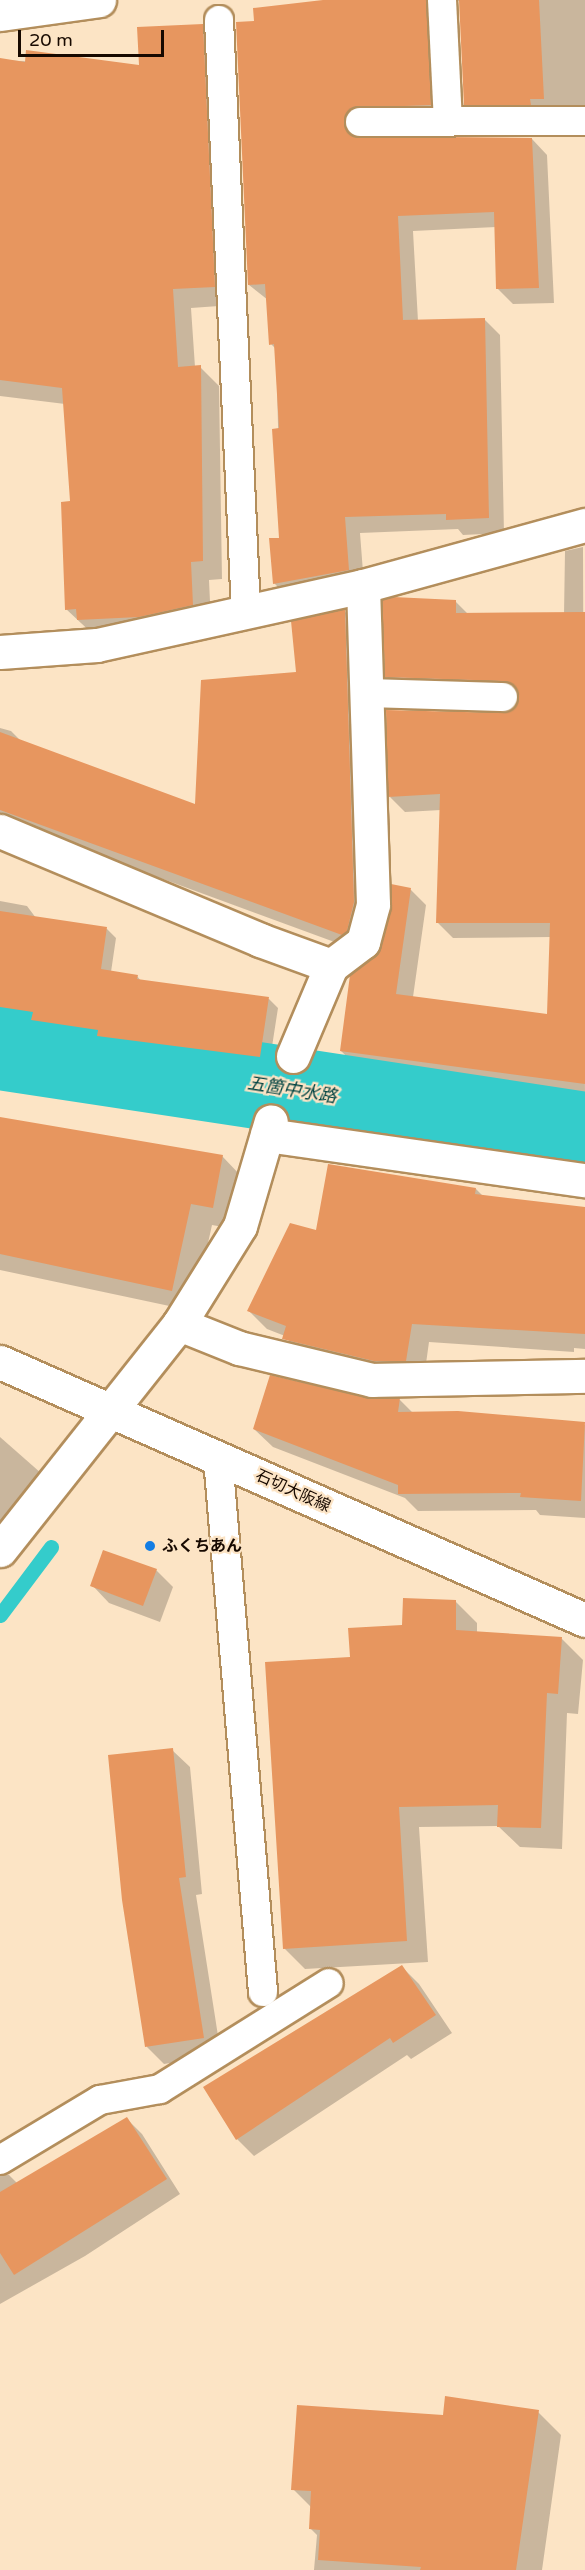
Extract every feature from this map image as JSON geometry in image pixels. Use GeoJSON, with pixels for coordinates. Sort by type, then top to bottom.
{"type":"FeatureCollection","features":[{"type":"Feature","properties":{"kind":"street"},"geometry":{"type":"LineString","coordinates":[[0,14],[99,0]]}},
{"type":"Feature","properties":{"kind":"street"},"geometry":{"type":"LineString","coordinates":[[0,652],[97,645],[363,586],[585,525]]}},
{"type":"Feature","properties":{"kind":"street"},"geometry":{"type":"LineString","coordinates":[[293,1056],[331,966],[363,942],[373,904],[363,586]]}},
{"type":"Feature","properties":{"kind":"street"},"geometry":{"type":"LineString","coordinates":[[0,831],[260,940],[331,966]]}},
{"type":"Feature","properties":{"kind":"street"},"geometry":{"type":"LineString","coordinates":[[0,1550],[179,1324],[240,1226],[269,1128],[585,1180]]}},
{"type":"Feature","properties":{"kind":"street"},"geometry":{"type":"LineString","coordinates":[[179,1324],[239,1348],[372,1380],[585,1376]]}},
{"type":"Feature","properties":{"kind":"street","name":"石切大阪線"},"geometry":{"type":"LineString","coordinates":[[0,1362],[585,1620]]}},
{"type":"Feature","properties":{"kind":"lane"},"geometry":{"type":"LineString","coordinates":[[442,0],[448,121]]}},
{"type":"Feature","properties":{"kind":"lane"},"geometry":{"type":"LineString","coordinates":[[219,20],[246,612]]}},
{"type":"Feature","properties":{"kind":"lane"},"geometry":{"type":"LineString","coordinates":[[360,122],[585,121]]}},
{"type":"Feature","properties":{"kind":"lane"},"geometry":{"type":"LineString","coordinates":[[366,693],[503,697]]}},
{"type":"Feature","properties":{"kind":"lane"},"geometry":{"type":"LineString","coordinates":[[218,1458],[263,1992]]}},
{"type":"Feature","properties":{"kind":"lane"},"geometry":{"type":"LineString","coordinates":[[0,2160],[100,2100],[160,2089],[329,1983]]}},
{"type":"Feature","properties":{"kind":"building"},"geometry":{"type":"Polygon","coordinates":[[[323,0],[426,0],[431,105],[352,108],[344,121],[351,136],[532,138],[539,288],[496,289],[494,212],[398,216],[403,320],[485,318],[489,518],[446,520],[446,514],[345,517],[349,570],[273,584],[269,538],[279,538],[272,429],[279,428],[274,344],[269,345],[265,284],[248,285],[236,22],[254,21],[253,8],[323,0]]]}},
{"type":"Feature","properties":{"kind":"building"},"geometry":{"type":"Polygon","coordinates":[[[459,0],[539,0],[544,99],[530,99],[531,105],[464,105],[459,0]]]}},
{"type":"Feature","properties":{"kind":"building"},"geometry":{"type":"Polygon","coordinates":[[[203,24],[215,287],[173,289],[178,367],[201,365],[203,561],[191,562],[193,605],[139,617],[77,620],[76,609],[65,610],[61,502],[70,501],[62,388],[0,380],[0,58],[25,62],[26,50],[139,65],[137,27],[203,24]]]}},
{"type":"Feature","properties":{"kind":"building"},"geometry":{"type":"Polygon","coordinates":[[[393,597],[456,600],[456,613],[585,612],[585,1084],[340,1051],[350,975],[381,947],[391,909],[391,884],[411,888],[396,994],[547,1014],[550,923],[436,923],[440,794],[388,797],[386,710],[503,713],[517,705],[518,690],[503,681],[385,677],[382,600],[393,597]]]}},
{"type":"Feature","properties":{"kind":"building"},"geometry":{"type":"Polygon","coordinates":[[[345,609],[354,902],[347,931],[342,935],[0,810],[0,732],[195,804],[201,680],[296,672],[291,621],[345,609]]]}},
{"type":"Feature","properties":{"kind":"building"},"geometry":{"type":"Polygon","coordinates":[[[0,911],[107,927],[101,969],[138,975],[137,979],[269,997],[260,1057],[97,1036],[98,1030],[31,1020],[33,1012],[0,1007],[0,911]]]}},
{"type":"Feature","properties":{"kind":"building"},"geometry":{"type":"Polygon","coordinates":[[[0,1117],[223,1155],[213,1208],[191,1204],[172,1291],[0,1254],[0,1117]]]}},
{"type":"Feature","properties":{"kind":"building"},"geometry":{"type":"Polygon","coordinates":[[[328,1164],[476,1188],[475,1194],[585,1207],[585,1334],[412,1324],[406,1361],[374,1361],[282,1339],[286,1326],[247,1311],[290,1223],[316,1230],[328,1164]]]}},
{"type":"Feature","properties":{"kind":"building"},"geometry":{"type":"Polygon","coordinates":[[[270,1375],[368,1398],[400,1398],[398,1412],[458,1411],[585,1422],[581,1501],[520,1497],[521,1493],[398,1494],[398,1485],[253,1429],[270,1375]]]}},
{"type":"Feature","properties":{"kind":"building"},"geometry":{"type":"Polygon","coordinates":[[[103,1550],[157,1569],[143,1606],[90,1586],[103,1550]]]}},
{"type":"Feature","properties":{"kind":"building"},"geometry":{"type":"Polygon","coordinates":[[[403,1598],[456,1600],[456,1630],[562,1637],[558,1694],[547,1693],[541,1828],[497,1827],[498,1805],[399,1807],[407,1941],[283,1949],[265,1662],[350,1657],[348,1628],[402,1625],[403,1598]]]}},
{"type":"Feature","properties":{"kind":"building"},"geometry":{"type":"Polygon","coordinates":[[[173,1748],[186,1877],[179,1878],[204,2038],[145,2047],[122,1900],[108,1755],[173,1748]]]}},
{"type":"Feature","properties":{"kind":"building"},"geometry":{"type":"Polygon","coordinates":[[[402,1965],[436,2015],[393,2043],[390,2038],[236,2140],[203,2087],[402,1965]]]}},
{"type":"Feature","properties":{"kind":"building"},"geometry":{"type":"Polygon","coordinates":[[[127,2117],[167,2179],[14,2275],[0,2253],[0,2192],[127,2117]]]}},
{"type":"Feature","properties":{"kind":"building"},"geometry":{"type":"Polygon","coordinates":[[[445,2396],[539,2410],[516,2570],[420,2570],[421,2567],[318,2560],[320,2530],[309,2529],[311,2491],[291,2490],[297,2405],[443,2415],[445,2396]]]}},
{"type":"Feature","properties":{"kind":"waterway","name":"五箇中水路"},"geometry":{"type":"LineString","coordinates":[[0,1046],[585,1135]]}},
{"type":"Feature","properties":{"kind":"waterway"},"geometry":{"type":"LineString","coordinates":[[0,1615],[51,1547]]}},
{"type":"Feature","properties":{"kind":"place","name":"ふくちあん"},"geometry":{"type":"Point","coordinates":[150,1546]}}]}
